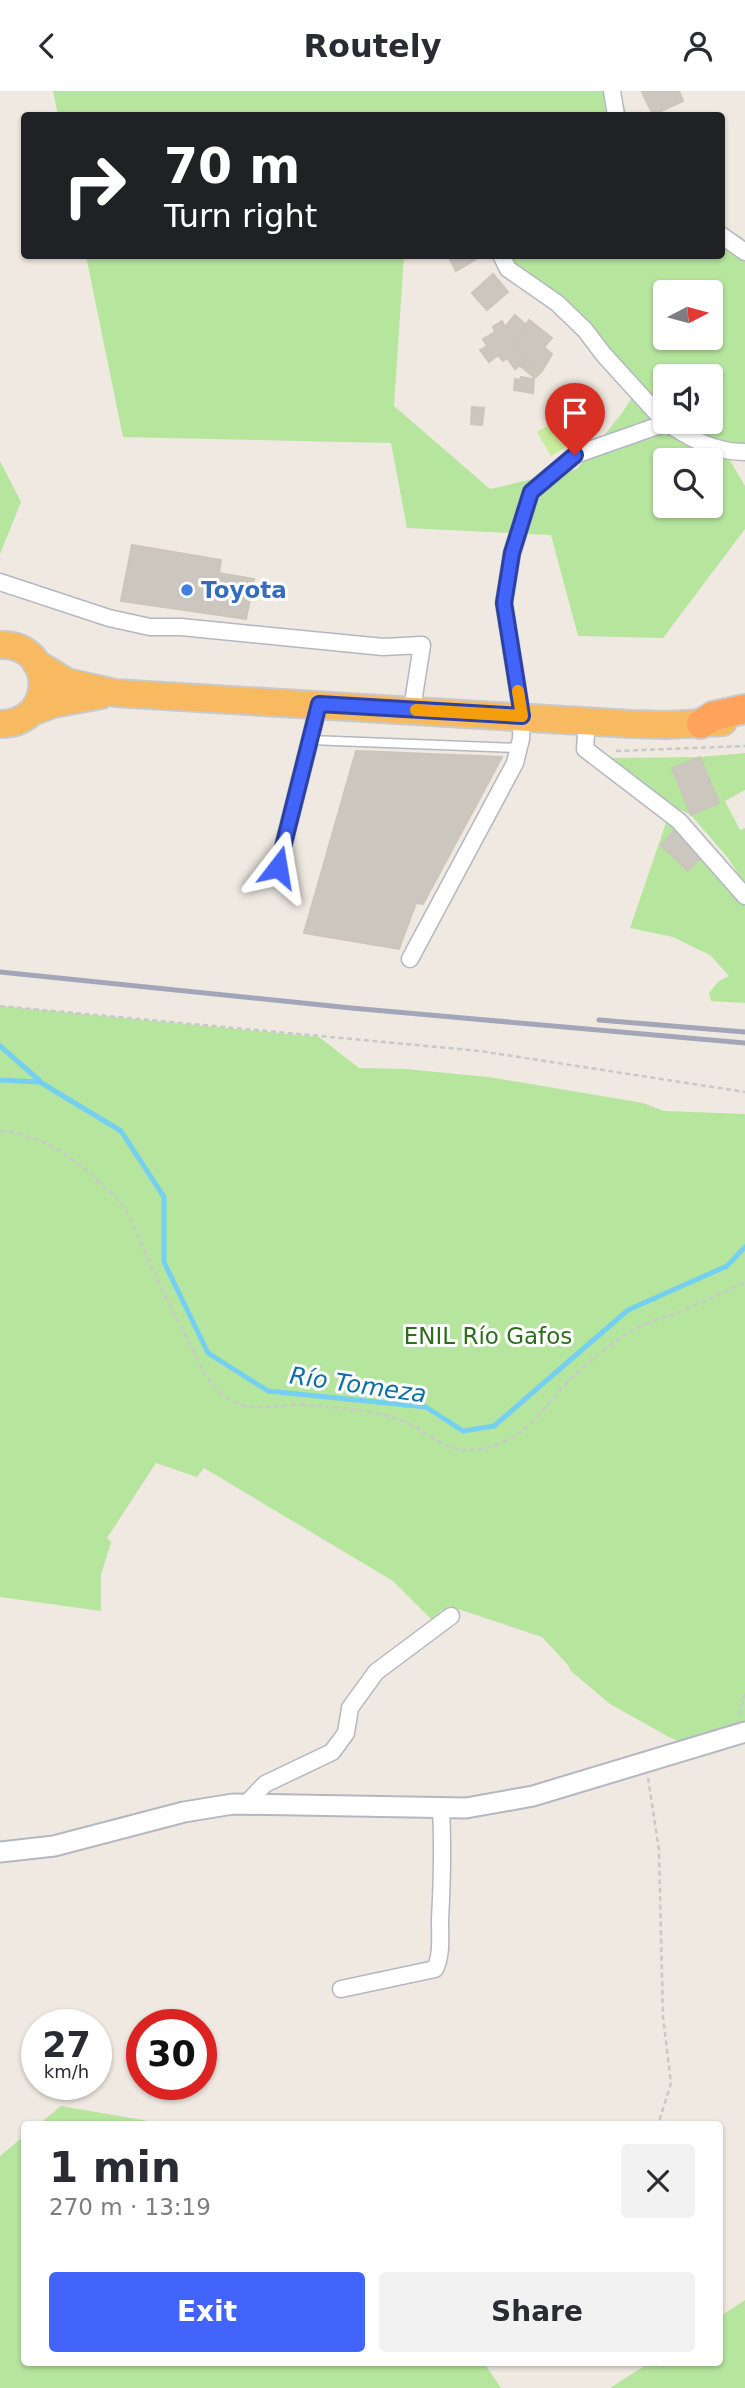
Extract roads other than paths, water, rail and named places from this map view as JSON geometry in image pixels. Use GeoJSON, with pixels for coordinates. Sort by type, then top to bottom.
{"type":"FeatureCollection","features":[{"type":"Feature","properties":{"kind":"highway"},"geometry":{"type":"LineString","coordinates":[[0,645],[14,646],[26,652],[40,669],[43,688],[39,702],[32,712]]}},
{"type":"Feature","properties":{"kind":"highway"},"geometry":{"type":"LineString","coordinates":[[36,663],[67,683],[116,693],[666,725],[745,720]]}},
{"type":"Feature","properties":{"kind":"highway"},"geometry":{"type":"LineString","coordinates":[[0,724],[13,723],[53,703],[116,693]]}},
{"type":"Feature","properties":{"kind":"highway"},"geometry":{"type":"LineString","coordinates":[[701,724],[713,716],[745,709]]}},
{"type":"Feature","properties":{"kind":"street"},"geometry":{"type":"LineString","coordinates":[[612,91],[616,112]]}},
{"type":"Feature","properties":{"kind":"street"},"geometry":{"type":"LineString","coordinates":[[725,238],[745,252]]}},
{"type":"Feature","properties":{"kind":"street"},"geometry":{"type":"LineString","coordinates":[[503,259],[508,268],[557,303],[585,330],[604,355],[653,408]]}},
{"type":"Feature","properties":{"kind":"street"},"geometry":{"type":"LineString","coordinates":[[410,959],[515,763],[519,748],[522,716],[504,603],[512,553],[531,492],[575,455],[653,427]]}},
{"type":"Feature","properties":{"kind":"street"},"geometry":{"type":"LineString","coordinates":[[685,434],[702,445],[725,452],[745,452]]}},
{"type":"Feature","properties":{"kind":"street"},"geometry":{"type":"LineString","coordinates":[[0,582],[109,618],[150,627],[181,627],[383,647],[422,645],[412,709]]}},
{"type":"Feature","properties":{"kind":"street"},"geometry":{"type":"LineString","coordinates":[[278,867],[319,704]]}},
{"type":"Feature","properties":{"kind":"street"},"geometry":{"type":"LineString","coordinates":[[587,720],[585,749],[679,821],[745,896]]}},
{"type":"Feature","properties":{"kind":"street"},"geometry":{"type":"LineString","coordinates":[[247,1803],[265,1784],[332,1752],[346,1733],[350,1707],[376,1672],[452,1616]]}},
{"type":"Feature","properties":{"kind":"street"},"geometry":{"type":"LineString","coordinates":[[0,1852],[54,1846],[184,1812],[247,1803],[466,1808],[533,1796],[743,1728]]}},
{"type":"Feature","properties":{"kind":"street"},"geometry":{"type":"LineString","coordinates":[[341,1989],[435,1969],[439,1957],[443,1852],[441,1808]]}},
{"type":"Feature","properties":{"kind":"lane"},"geometry":{"type":"LineString","coordinates":[[310,740],[519,748]]}},
{"type":"Feature","properties":{"kind":"waterway","name":"Río Tomeza"},"geometry":{"type":"LineString","coordinates":[[0,1046],[40,1081]]}},
{"type":"Feature","properties":{"kind":"waterway","name":"Río Tomeza"},"geometry":{"type":"LineString","coordinates":[[0,1080],[40,1082],[121,1131],[164,1197],[164,1262],[208,1353],[268,1391],[426,1407],[463,1431],[494,1426],[628,1310],[727,1266],[745,1247]]}},
{"type":"Feature","properties":{"kind":"railway"},"geometry":{"type":"LineString","coordinates":[[0,972],[351,1008],[745,1043]]}},
{"type":"Feature","properties":{"kind":"railway"},"geometry":{"type":"LineString","coordinates":[[599,1020],[745,1032]]}},
{"type":"Feature","properties":{"kind":"place","name":"Toyota"},"geometry":{"type":"Point","coordinates":[187,590]}},
{"type":"Feature","properties":{"kind":"park label","name":"ENIL Río Gafos"},"geometry":{"type":"Point","coordinates":[488,1336]}}]}
